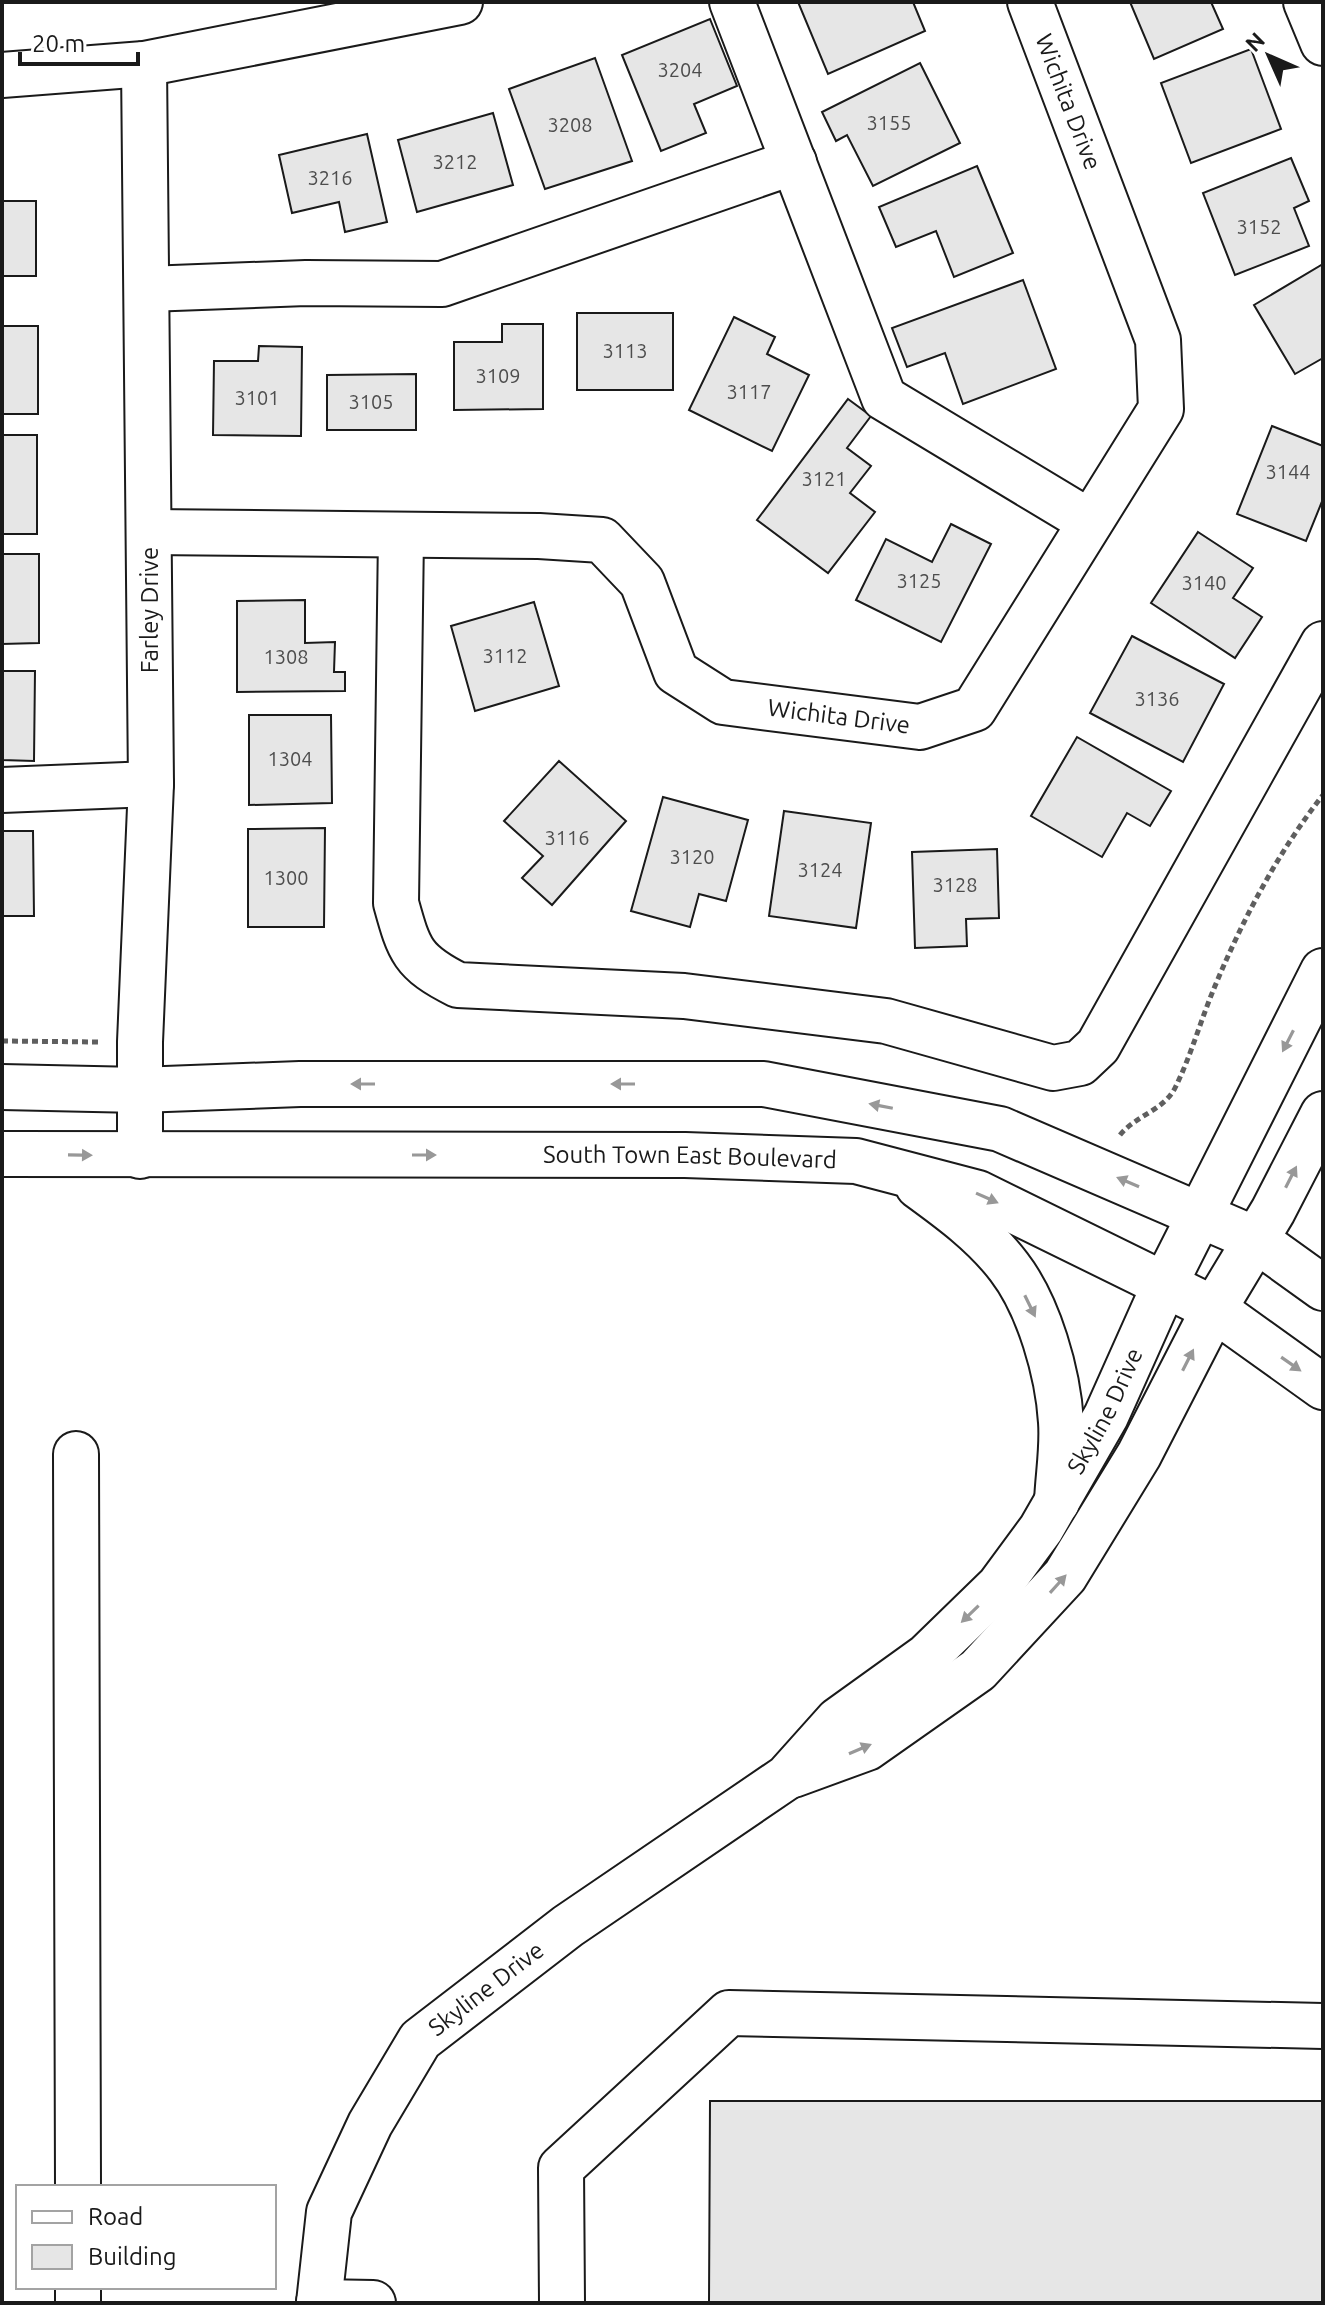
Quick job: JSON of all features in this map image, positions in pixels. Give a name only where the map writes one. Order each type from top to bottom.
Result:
[{"type":"street","points":[[2,75],[144,64],[460,2]]},
{"type":"street","points":[[732,2],[884,398],[1090,522]]},
{"type":"street","name":"Wichita Drive","points":[[149,532],[602,540],[642,582],[676,672],[723,702],[920,727],[974,709],[1161,409],[1158,340],[1030,2]]},
{"type":"street","points":[[1306,2],[1323,43]]},
{"type":"street","name":"Farley Drive","points":[[140,1156],[139,1090],[151,784],[144,64]]},
{"type":"street","points":[[147,289],[306,283],[442,284],[794,162]]},
{"type":"street","points":[[401,535],[396,903],[408,948],[432,972],[458,985],[684,996],[886,1021],[1053,1068],[1080,1063],[1098,1046],[1323,644]]},
{"type":"street","points":[[2,790],[151,784]]},
{"type":"street","name":"Skyline Drive","points":[[319,2303],[329,2212],[370,2124],[420,2040],[568,1926],[787,1777],[838,1720],[927,1656],[999,1586],[1057,1502],[1106,1416],[1200,1212],[1323,971]]},
{"type":"street","points":[[2,1087],[139,1090],[300,1084],[764,1084],[1000,1129],[1200,1212],[1255,1239],[1323,1288]]},
{"type":"street","name":"Skyline Drive","points":[[787,1777],[867,1748],[978,1670],[1065,1576],[1139,1455],[1214,1309],[1323,1114]]},
{"type":"street","name":"South Town East Boulevard","points":[[2,1154],[685,1155],[856,1161],[978,1193],[1214,1309],[1323,1387]]},
{"type":"street","points":[[899,1173],[984,1238],[1011,1269],[1031,1309],[1053,1365],[1061,1424],[1057,1502]]},
{"type":"street","points":[[76,1454],[78,2185]]},
{"type":"street","points":[[562,2303],[561,2168],[729,2013],[1323,2026]]},
{"type":"street","points":[[319,2303],[373,2303]]},
{"type":"building","points":[[798,2],[913,2],[925,31],[828,74]]},
{"type":"building","points":[[1130,2],[1211,2],[1223,29],[1154,59]]},
{"type":"building","points":[[710,19],[737,86],[694,104],[706,133],[661,151],[622,55]]},
{"type":"building","points":[[1251,49],[1281,129],[1191,163],[1161,83]]},
{"type":"building","points":[[595,58],[632,161],[545,189],[509,89]]},
{"type":"building","points":[[920,63],[960,143],[873,186],[847,135],[836,141],[822,112]]},
{"type":"building","points":[[493,113],[513,185],[417,212],[398,140]]},
{"type":"building","points":[[367,134],[387,222],[345,232],[339,202],[292,213],[279,155]]},
{"type":"building","points":[[1291,158],[1309,201],[1294,208],[1309,246],[1235,275],[1203,193]]},
{"type":"building","points":[[977,166],[1013,253],[954,277],[936,231],[896,247],[879,207]]},
{"type":"building","points":[[2,201],[36,201],[36,276],[2,276]]},
{"type":"building","points":[[1323,264],[1323,358],[1295,374],[1254,305]]},
{"type":"building","points":[[1023,280],[1056,369],[963,404],[945,353],[907,367],[892,328]]},
{"type":"building","points":[[577,313],[673,313],[673,390],[577,390]]},
{"type":"building","points":[[734,317],[775,337],[767,354],[809,375],[772,451],[689,410]]},
{"type":"building","points":[[502,324],[543,324],[543,409],[454,410],[454,342],[502,342]]},
{"type":"building","points":[[2,326],[38,326],[38,414],[2,414]]},
{"type":"building","points":[[259,346],[302,347],[301,436],[213,435],[214,361],[258,361]]},
{"type":"building","points":[[416,374],[416,430],[327,430],[327,375]]},
{"type":"building","points":[[848,399],[871,416],[847,448],[871,466],[850,493],[875,512],[828,573],[757,520]]},
{"type":"building","points":[[1272,426],[1323,446],[1323,499],[1306,541],[1237,514]]},
{"type":"building","points":[[2,435],[37,435],[37,534],[2,534]]},
{"type":"building","points":[[951,524],[991,544],[941,642],[856,600],[886,539],[932,562]]},
{"type":"building","points":[[1198,532],[1253,568],[1233,598],[1262,617],[1235,658],[1151,603]]},
{"type":"building","points":[[2,554],[39,554],[39,643],[2,644]]},
{"type":"building","points":[[305,600],[305,643],[335,642],[334,672],[345,672],[345,691],[237,692],[237,601]]},
{"type":"building","points":[[534,602],[559,686],[475,711],[451,626]]},
{"type":"building","points":[[1132,636],[1224,684],[1183,762],[1090,713]]},
{"type":"building","points":[[2,671],[35,671],[34,761],[2,760]]},
{"type":"building","points":[[249,715],[331,715],[332,803],[249,805]]},
{"type":"building","points":[[1077,737],[1171,791],[1150,826],[1127,813],[1102,857],[1031,816]]},
{"type":"building","points":[[559,761],[626,821],[552,905],[522,878],[543,856],[504,821]]},
{"type":"building","points":[[663,797],[748,820],[726,901],[699,894],[690,927],[631,911]]},
{"type":"building","points":[[784,811],[871,823],[856,928],[769,916]]},
{"type":"building","points":[[325,828],[324,927],[248,927],[248,829]]},
{"type":"building","points":[[2,831],[33,831],[34,916],[2,916]]},
{"type":"building","points":[[997,849],[999,918],[966,919],[967,946],[915,948],[912,852]]},
{"type":"building","points":[[710,2101],[1323,2101],[1323,2303],[709,2303]]}]
